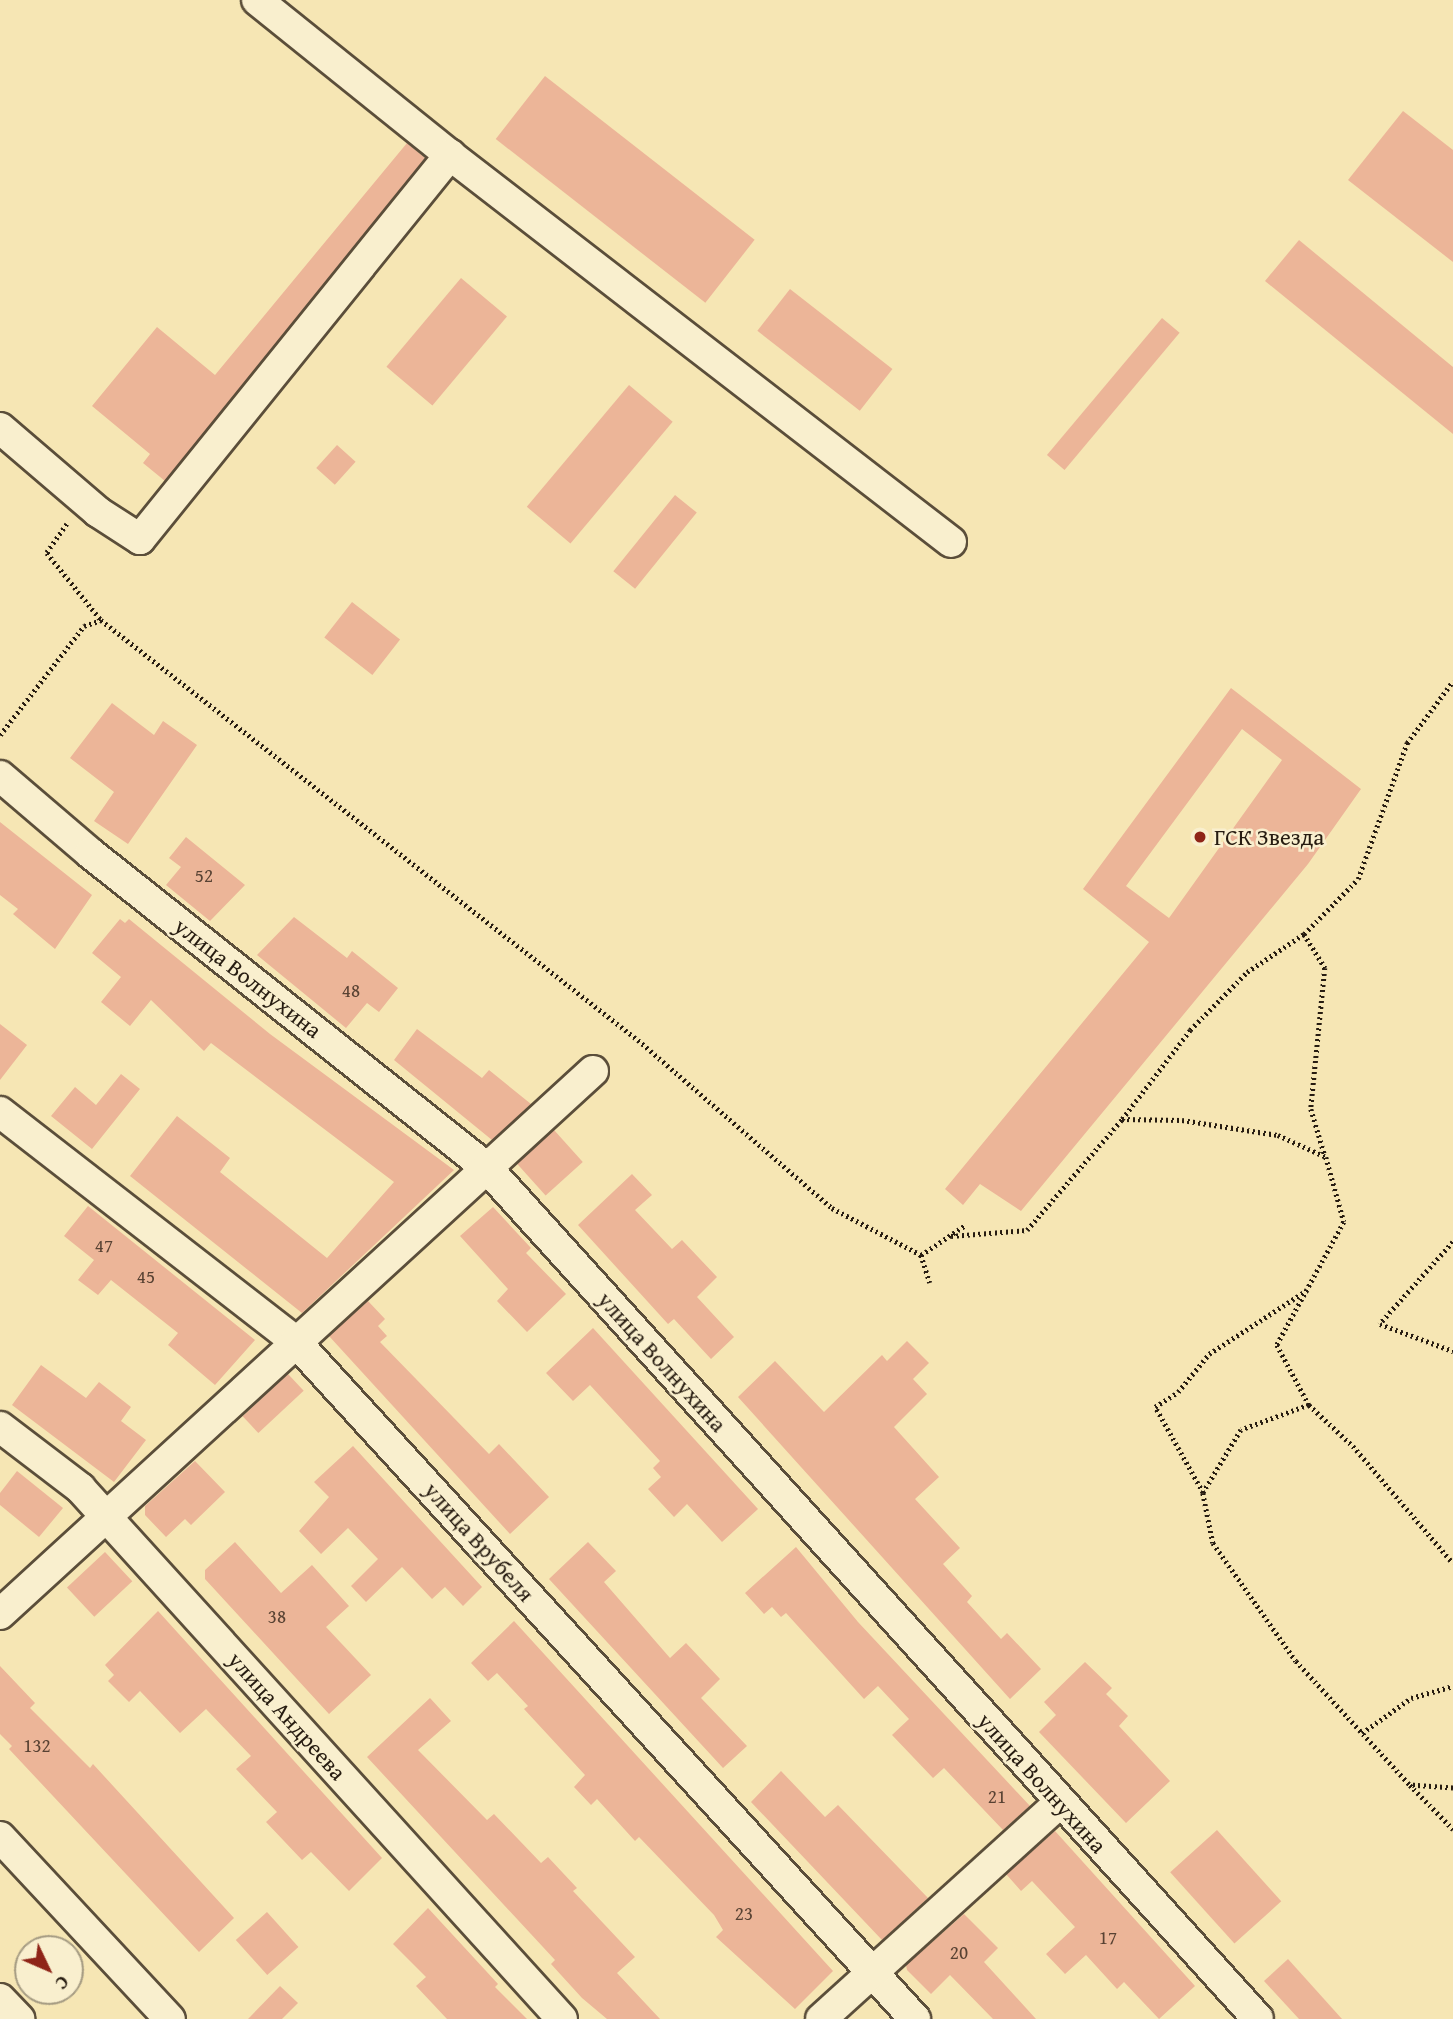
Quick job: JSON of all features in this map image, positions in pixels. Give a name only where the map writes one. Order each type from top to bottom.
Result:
[{"type":"street","points":[[257,0],[450,155],[951,542]]},
{"type":"street","points":[[0,428],[83,500],[140,539],[450,155]]},
{"type":"street","name":"улица Волнухина","points":[[0,776],[90,853],[488,1168],[1059,1803],[1258,2019]]},
{"type":"street","points":[[0,1614],[295,1340],[593,1071]]},
{"type":"street","name":"улица Врубеля","points":[[0,1112],[295,1340],[915,2019]]},
{"type":"street","name":"улица Андреева","points":[[0,1427],[80,1489],[105,1515],[562,2019]]},
{"type":"street","points":[[821,2019],[1059,1803]]},
{"type":"street","points":[[0,1837],[170,2019]]},
{"type":"street","points":[[0,1999],[19,2019]]},
{"type":"path","points":[[83,500],[47,553],[101,620],[638,1040],[832,1208],[921,1255],[930,1283]]},
{"type":"path","points":[[0,735],[84,626],[101,620]]},
{"type":"path","points":[[948,1236],[1027,1230],[1122,1119],[1209,1011],[1247,972],[1304,934],[1358,879],[1407,743],[1453,681]]},
{"type":"path","points":[[1304,934],[1325,968],[1311,1110],[1344,1223],[1278,1345],[1309,1405],[1353,1446],[1453,1563]]},
{"type":"path","points":[[1122,1119],[1182,1120],[1278,1135],[1326,1157]]},
{"type":"path","points":[[921,1255],[964,1226]]},
{"type":"path","points":[[1453,1242],[1380,1324],[1453,1351]]},
{"type":"path","points":[[1307,1290],[1209,1354],[1178,1392],[1155,1407],[1203,1493],[1213,1543],[1296,1661],[1453,1829]]},
{"type":"path","points":[[1203,1493],[1241,1430],[1309,1405]]},
{"type":"path","points":[[1362,1733],[1411,1698],[1453,1686]]},
{"type":"path","points":[[1410,1785],[1453,1788]]},
{"type":"building","points":[[545,76],[755,240],[705,303],[496,139]]},
{"type":"building","points":[[1403,111],[1453,150],[1453,262],[1348,180]]},
{"type":"building","points":[[407,143],[425,158],[165,481],[143,463],[150,454],[92,406],[157,327],[215,375]]},
{"type":"building","points":[[1299,240],[1453,367],[1453,434],[1265,281]]},
{"type":"building","points":[[461,278],[507,317],[432,405],[386,367]]},
{"type":"building","points":[[790,289],[892,369],[860,411],[757,331]]},
{"type":"building","points":[[1162,318],[1180,333],[1065,470],[1047,455]]},
{"type":"building","points":[[629,385],[673,422],[570,543],[527,507]]},
{"type":"building","points":[[337,445],[356,462],[335,485],[316,468]]},
{"type":"building","points":[[675,495],[697,513],[635,589],[613,571]]},
{"type":"building","points":[[352,602],[400,640],[372,675],[324,637]]},
{"type":"building","points":[[1231,688],[1361,789],[1308,864],[1021,1211],[980,1184],[963,1205],[945,1189],[1149,942],[1083,889]],"holes":[[[1242,729],[1282,760],[1169,918],[1126,886]]]},
{"type":"building","points":[[112,703],[154,735],[163,721],[197,745],[128,844],[94,821],[114,792],[70,758]]},
{"type":"building","points":[[0,822],[92,895],[55,949],[13,914],[18,909],[0,895]]},
{"type":"building","points":[[186,837],[245,885],[210,921],[166,885],[181,867],[169,858]]},
{"type":"building","points":[[294,917],[347,958],[352,951],[398,988],[379,1012],[367,1003],[346,1028],[257,955]]},
{"type":"building","points":[[120,919],[125,923],[129,919],[270,1034],[454,1170],[302,1313],[130,1176],[177,1116],[230,1158],[220,1172],[327,1258],[394,1182],[211,1043],[204,1051],[151,1000],[130,1026],[101,1002],[121,977],[92,953]]},
{"type":"building","points":[[0,1024],[27,1045],[0,1080]]},
{"type":"building","points":[[417,1029],[482,1078],[489,1070],[531,1104],[492,1140],[394,1060]]},
{"type":"building","points":[[121,1074],[140,1089],[92,1149],[51,1116],[75,1087],[96,1105]]},
{"type":"building","points":[[554,1130],[583,1162],[546,1195],[517,1163]]},
{"type":"building","points":[[632,1174],[652,1195],[635,1210],[672,1249],[682,1240],[717,1277],[697,1297],[734,1337],[711,1359],[674,1319],[668,1324],[578,1225]]},
{"type":"building","points":[[88,1206],[255,1340],[215,1385],[168,1345],[178,1333],[111,1280],[98,1295],[78,1280],[94,1260],[64,1236]]},
{"type":"building","points":[[493,1207],[531,1248],[526,1253],[566,1294],[527,1332],[497,1301],[508,1289],[460,1236]]},
{"type":"building","points":[[368,1301],[385,1319],[378,1326],[387,1336],[380,1342],[489,1454],[499,1444],[549,1497],[510,1534],[329,1336]]},
{"type":"building","points":[[593,1328],[758,1509],[722,1542],[687,1504],[674,1517],[648,1489],[661,1477],[653,1468],[660,1461],[590,1385],[573,1401],[546,1373]]},
{"type":"building","points":[[907,1341],[929,1363],[913,1379],[927,1394],[894,1427],[939,1477],[915,1499],[960,1548],[943,1564],[972,1596],[967,1602],[1001,1639],[1007,1633],[1041,1669],[1010,1699],[738,1397],[775,1361],[824,1412],[882,1355],[887,1361]]},
{"type":"building","points":[[41,1365],[86,1398],[99,1382],[131,1407],[121,1421],[146,1440],[114,1482],[12,1405]]},
{"type":"building","points":[[288,1374],[304,1391],[258,1433],[243,1416]]},
{"type":"building","points":[[353,1446],[482,1587],[463,1606],[445,1587],[432,1599],[402,1567],[366,1602],[351,1586],[378,1559],[348,1528],[321,1554],[299,1531],[329,1497],[314,1482]]},
{"type":"building","points":[[195,1461],[225,1492],[191,1525],[185,1519],[166,1537],[145,1515],[145,1506]]},
{"type":"building","points":[[17,1471],[63,1508],[39,1537],[0,1505],[0,1493]]},
{"type":"building","points":[[235,1542],[281,1593],[312,1565],[349,1606],[326,1627],[371,1675],[329,1714],[205,1579],[205,1570]]},
{"type":"building","points":[[588,1542],[616,1571],[604,1582],[670,1658],[686,1643],[720,1679],[701,1698],[747,1746],[723,1768],[549,1579]]},
{"type":"building","points":[[796,1547],[858,1622],[1030,1806],[1003,1830],[944,1768],[933,1778],[892,1735],[909,1719],[878,1686],[864,1699],[786,1613],[781,1617],[772,1607],[764,1614],[745,1593]]},
{"type":"building","points":[[105,1552],[132,1581],[94,1617],[67,1587]]},
{"type":"building","points":[[158,1611],[382,1858],[349,1891],[311,1852],[302,1860],[266,1822],[277,1812],[236,1769],[251,1756],[206,1709],[180,1733],[140,1691],[129,1702],[108,1681],[114,1675],[105,1665]]},
{"type":"building","points":[[514,1621],[833,1971],[795,2009],[716,1937],[723,1930],[714,1915],[639,1837],[635,1841],[597,1799],[591,1805],[574,1787],[585,1775],[524,1709],[528,1706],[497,1673],[488,1681],[471,1663]]},
{"type":"building","points":[[1085,1662],[1112,1688],[1106,1694],[1128,1716],[1119,1726],[1170,1781],[1126,1823],[1039,1732],[1056,1715],[1044,1702]]},
{"type":"building","points":[[0,1666],[35,1703],[30,1708],[90,1768],[93,1764],[234,1918],[199,1952],[9,1749],[12,1746],[0,1734]]},
{"type":"building","points":[[430,1698],[451,1721],[418,1750],[487,1820],[494,1814],[541,1863],[548,1857],[577,1888],[573,1891],[635,1957],[617,1973],[660,2019],[607,2019],[582,1998],[551,1964],[555,1960],[367,1757]]},
{"type":"building","points":[[781,1771],[825,1817],[838,1805],[928,1898],[882,1940],[751,1802]]},
{"type":"building","points":[[1217,1830],[1281,1901],[1234,1943],[1170,1872]]},
{"type":"building","points":[[1055,1831],[1195,1986],[1159,2019],[1124,1982],[1117,1989],[1086,1955],[1065,1974],[1046,1954],[1075,1927],[1032,1881],[1021,1891],[1006,1874]]},
{"type":"building","points":[[428,1908],[498,1984],[495,1987],[527,2019],[447,2019],[416,1986],[426,1977],[393,1944]]},
{"type":"building","points":[[267,1912],[298,1947],[267,1975],[236,1940]]},
{"type":"building","points":[[964,1914],[998,1948],[984,1962],[1036,2019],[993,2019],[950,1975],[931,1994],[907,1970],[906,1965]]},
{"type":"building","points":[[1288,1959],[1342,2019],[1299,2019],[1264,1981]]},
{"type":"building","points":[[280,1986],[298,2003],[282,2019],[248,2019]]},
{"type":"place","name":"ГСК Звезда","points":[[1200,837]]}]
